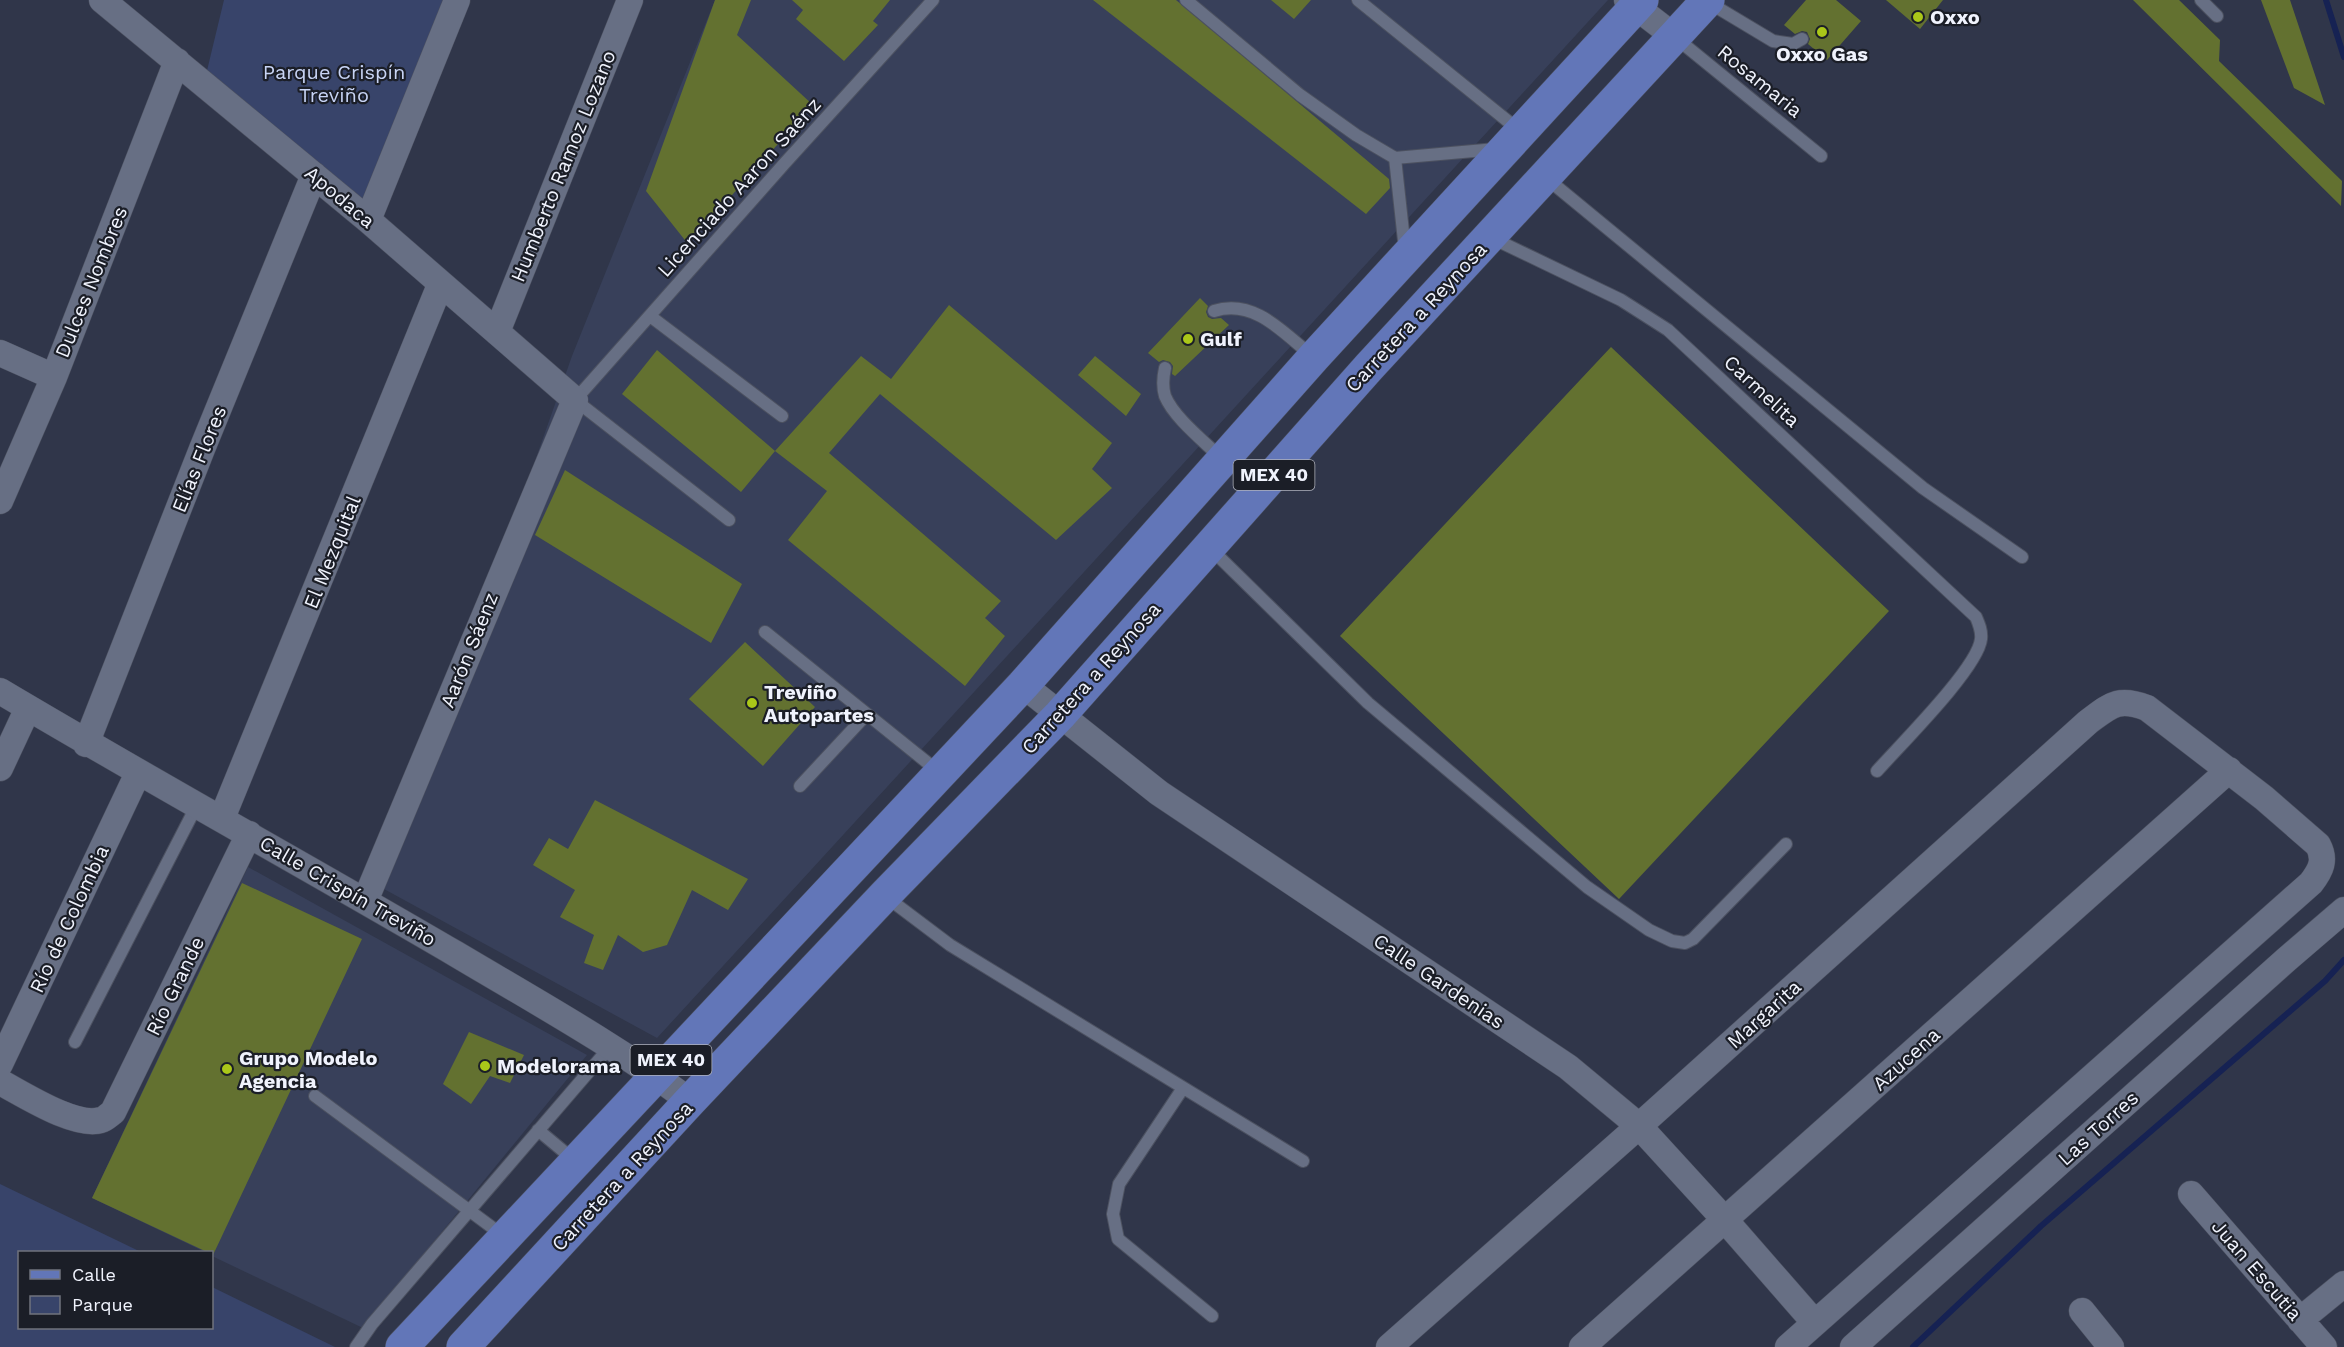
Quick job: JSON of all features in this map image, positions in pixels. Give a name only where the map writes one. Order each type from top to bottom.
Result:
[{"type":"main road","name":"Carretera a Reynosa","points":[[463,1347],[690,1101],[1060,715],[1370,367],[1708,1]]},
{"type":"main road","name":"MEX 40","points":[[402,1347],[1023,685],[1314,357],[1513,140],[1635,2]]},
{"type":"street","name":"Apodaca","points":[[102,0],[368,220],[440,285],[575,400]]},
{"type":"street","points":[[368,220],[457,0]]},
{"type":"street","name":"Humberto Ramoz Lozano","points":[[497,332],[630,0]]},
{"type":"street","points":[[1635,2],[1675,37]]},
{"type":"street","name":"Dulces Nombres","points":[[0,501],[54,377],[177,61]]},
{"type":"street","name":"Elías Flores","points":[[86,744],[202,449],[314,175]]},
{"type":"street","name":"El Mezquital","points":[[222,818],[440,285]]},
{"type":"street","points":[[0,354],[54,377]]},
{"type":"street","name":"Aarón Sáenz","points":[[365,901],[575,400]]},
{"type":"street","name":"Calle Gardenias","points":[[1023,685],[1159,793],[1568,1067],[1639,1126],[1815,1323]]},
{"type":"street","name":"Calle Crispín Treviño","points":[[0,691],[86,744],[222,818],[365,901],[610,1047],[690,1101]]},
{"type":"street","name":"Margarita","points":[[1389,1347],[1639,1126],[2088,722],[2117,703],[2127,702],[2147,708],[2229,770]]},
{"type":"street","points":[[0,768],[28,708]]},
{"type":"street","points":[[1788,1347],[2311,883],[2323,860],[2318,845],[2229,770]]},
{"type":"street","name":"Azucena","points":[[1582,1347],[2229,770]]},
{"type":"street","name":"Río de Colombia","points":[[0,1064],[138,773]]},
{"type":"street","name":"Río Grande","points":[[0,1082],[70,1117],[87,1121],[101,1120],[113,1112],[249,834]]},
{"type":"street","name":"Las Torres","points":[[1853,1347],[2344,910]]},
{"type":"street","points":[[2260,927],[2287,959]]},
{"type":"street","name":"Juan Escutia","points":[[2191,1194],[2324,1347]]},
{"type":"street","points":[[2300,1320],[2344,1284]]},
{"type":"street","points":[[2082,1311],[2111,1347]]},
{"type":"lane","name":"Licenciado Aaron Saénz","points":[[575,400],[933,0]]},
{"type":"lane","points":[[1186,0],[1300,95],[1356,135],[1395,159],[1513,140]]},
{"type":"lane","points":[[1358,0],[1513,140]]},
{"type":"lane","points":[[2200,0],[2217,16]]},
{"type":"lane","points":[[1708,1],[1773,41],[1793,44],[1802,39]]},
{"type":"lane","name":"Rosamaria","points":[[1675,37],[1821,156]]},
{"type":"lane","points":[[1395,159],[1406,258]]},
{"type":"lane","points":[[1545,177],[1923,488],[2022,557]]},
{"type":"lane","name":"Carmelita","points":[[1490,237],[1621,300],[1668,330],[1976,617],[1982,639],[1973,659],[1961,677],[1877,771]]},
{"type":"lane","points":[[1214,311],[1227,307],[1246,309],[1266,318],[1314,357]]},
{"type":"lane","points":[[650,316],[782,416]]},
{"type":"lane","points":[[1165,368],[1163,380],[1165,395],[1173,410],[1222,460]]},
{"type":"lane","points":[[575,400],[729,520]]},
{"type":"lane","points":[[1209,548],[1368,703],[1587,887],[1649,930],[1672,941],[1685,943],[1693,939],[1786,844]]},
{"type":"lane","points":[[765,632],[940,772]]},
{"type":"lane","points":[[800,786],[867,714]]},
{"type":"lane","points":[[75,1042],[197,804]]},
{"type":"lane","points":[[885,895],[950,945],[1304,1161]]},
{"type":"lane","points":[[356,1347],[372,1324],[610,1047]]},
{"type":"lane","points":[[1183,1088],[1119,1184],[1113,1214],[1118,1239],[1212,1316]]},
{"type":"lane","points":[[315,1096],[506,1238]]},
{"type":"lane","points":[[538,1130],[576,1162]]},
{"type":"shaded area","points":[[715,0],[1608,0],[657,1038],[384,889],[572,356]]},
{"type":"shaded area","points":[[248,867],[587,1055],[363,1328],[213,1256],[213,1251],[203,1251],[92,1198]]},
{"type":"green space","name":"Parque Crispín Treviño","points":[[224,0],[457,0],[368,220],[204,83]]},
{"type":"green space","points":[[0,1184],[139,1251],[18,1251],[18,1329],[213,1329],[213,1287],[335,1347],[0,1347]]},
{"type":"building","points":[[715,0],[751,0],[737,35],[813,105],[688,244],[646,191]]},
{"type":"building","points":[[792,0],[890,0],[873,21],[878,25],[844,61],[796,19],[803,10]]},
{"type":"building","points":[[1093,0],[1176,0],[1389,179],[1390,188],[1366,214]]},
{"type":"building","points":[[1271,0],[1311,0],[1294,19]]},
{"type":"building","name":"Oxxo Gas","points":[[1806,0],[1836,0],[1861,21],[1827,60],[1808,44],[1810,39],[1807,32],[1802,31],[1795,34],[1784,25]]},
{"type":"building","name":"Oxxo","points":[[1886,0],[1943,0],[1920,29]]},
{"type":"building","points":[[2133,0],[2179,0],[2220,40],[2219,61],[2342,181],[2341,206]]},
{"type":"building","points":[[2261,0],[2290,0],[2325,105],[2294,88]]},
{"type":"building","name":"Gulf","points":[[1200,298],[1208,306],[1206,312],[1208,317],[1221,318],[1229,325],[1175,376],[1172,374],[1173,366],[1170,362],[1163,360],[1159,362],[1148,353]]},
{"type":"building","points":[[949,305],[1112,443],[1092,469],[1112,488],[1056,540],[880,394],[829,453],[1001,601],[985,618],[1005,636],[965,686],[788,540],[827,491],[775,451],[861,356],[891,379]]},
{"type":"building","points":[[1611,347],[1889,611],[1619,899],[1340,636]]},
{"type":"building","points":[[657,350],[775,451],[741,492],[622,394]]},
{"type":"building","points":[[1095,356],[1141,394],[1126,416],[1078,375]]},
{"type":"building","points":[[565,470],[742,584],[711,643],[535,535]]},
{"type":"building","name":"Treviño Autopartes","points":[[745,642],[815,707],[763,766],[689,699]]},
{"type":"building","points":[[595,800],[748,879],[728,910],[692,890],[667,945],[643,952],[618,935],[603,970],[584,963],[594,935],[560,917],[575,890],[533,865],[549,838],[568,849]]},
{"type":"building","name":"Grupo Modelo Agencia","points":[[242,883],[362,939],[213,1255],[213,1251],[205,1251],[92,1198]]},
{"type":"building","name":"Modelorama","points":[[469,1032],[524,1055],[510,1083],[490,1076],[471,1104],[443,1084]]},
{"type":"waterway","points":[[2326,0],[2344,57]]},
{"type":"waterway","points":[[1913,1347],[2041,1226],[2325,981],[2344,960]]},
{"type":"place","name":"Oxxo","points":[[1918,17]]},
{"type":"place","name":"Oxxo Gas","points":[[1822,32]]},
{"type":"place","name":"Gulf","points":[[1188,339]]},
{"type":"place","name":"Treviño Autopartes","points":[[752,703]]},
{"type":"place","name":"Modelorama","points":[[485,1066]]},
{"type":"place","name":"Grupo Modelo Agencia","points":[[227,1069]]}]
